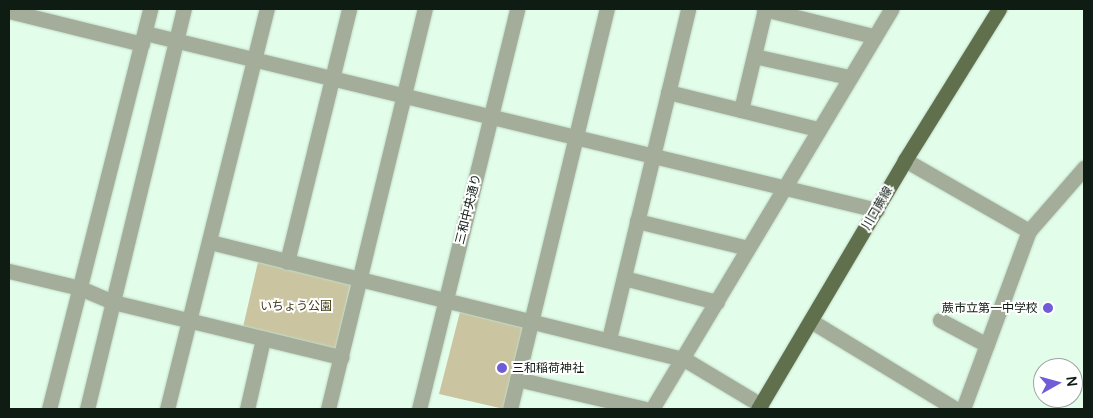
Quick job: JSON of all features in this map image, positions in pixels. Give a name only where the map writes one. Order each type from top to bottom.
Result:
[{"type":"main road","name":"川口蕨線","points":[[759,407],[905,160],[999,9]]},
{"type":"street","points":[[49,409],[150,9]]},
{"type":"street","points":[[87,409],[184,9]]},
{"type":"street","points":[[167,409],[267,9]]},
{"type":"street","points":[[287,262],[349,9]]},
{"type":"street","points":[[328,409],[425,9]]},
{"type":"street","name":"三和中央通り","points":[[419,409],[517,9]]},
{"type":"street","points":[[510,409],[607,9]]},
{"type":"street","points":[[609,339],[688,9]]},
{"type":"street","points":[[741,110],[764,9],[873,36]]},
{"type":"street","points":[[652,409],[684,359],[848,77],[891,9]]},
{"type":"street","points":[[9,11],[143,38],[176,41],[256,59],[877,210]]},
{"type":"street","points":[[754,56],[848,77]]},
{"type":"street","points":[[668,92],[817,129]]},
{"type":"street","points":[[905,160],[1030,231]]},
{"type":"street","points":[[963,409],[1030,231],[1084,168]]},
{"type":"street","points":[[637,221],[748,248]]},
{"type":"street","points":[[210,242],[684,359],[759,407]]},
{"type":"street","points":[[9,271],[80,288],[113,302],[340,357]]},
{"type":"street","points":[[624,278],[717,302]]},
{"type":"street","points":[[940,320],[987,345]]},
{"type":"street","points":[[811,321],[956,409]]},
{"type":"street","points":[[246,409],[263,339]]},
{"type":"street","points":[[517,379],[645,409]]},
{"type":"green space","name":"いちょう公園","points":[[258,262],[351,283],[335,350],[243,328]]},
{"type":"green space","points":[[460,312],[520,325],[523,328],[504,409],[439,394]]},
{"type":"place","name":"蕨市立第一中学校","points":[[1048,308]]},
{"type":"place","name":"三和稲荷神社","points":[[502,368]]}]
